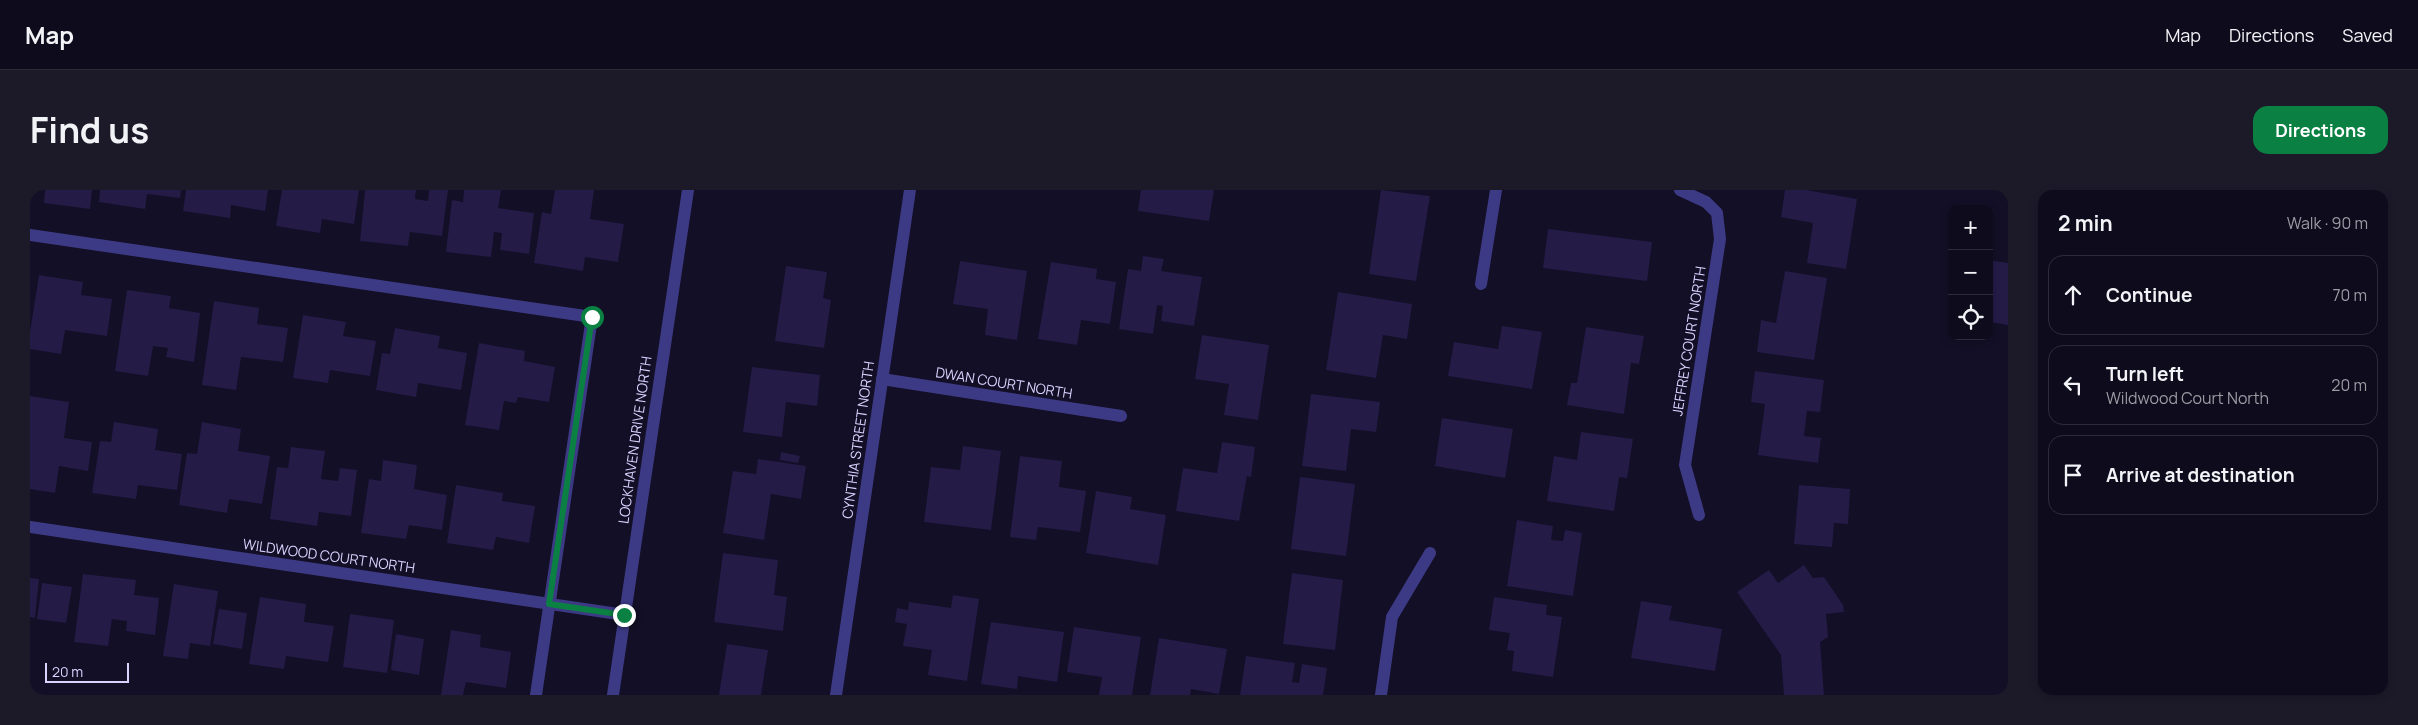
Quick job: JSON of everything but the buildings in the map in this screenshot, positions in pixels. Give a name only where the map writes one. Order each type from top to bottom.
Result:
[{"type":"street","name":"LOCKHAVEN DRIVE NORTH","points":[[613,695],[688,190]]},
{"type":"street","name":"CYNTHIA STREET NORTH","points":[[836,695],[910,190]]},
{"type":"street","points":[[1481,284],[1496,190]]},
{"type":"street","name":"JEFFREY COURT NORTH","points":[[1680,190],[1706,202],[1717,214],[1720,239],[1685,465],[1700,514]]},
{"type":"street","points":[[30,234],[592,317],[536,695]]},
{"type":"street","name":"DWAN COURT NORTH","points":[[882,379],[1121,416]]},
{"type":"street","name":"WILDWOOD COURT NORTH","points":[[30,527],[624,615]]},
{"type":"street","points":[[1381,695],[1392,617],[1430,553]]},
{"type":"route","points":[[592,317],[549,604],[624,615]]}]
